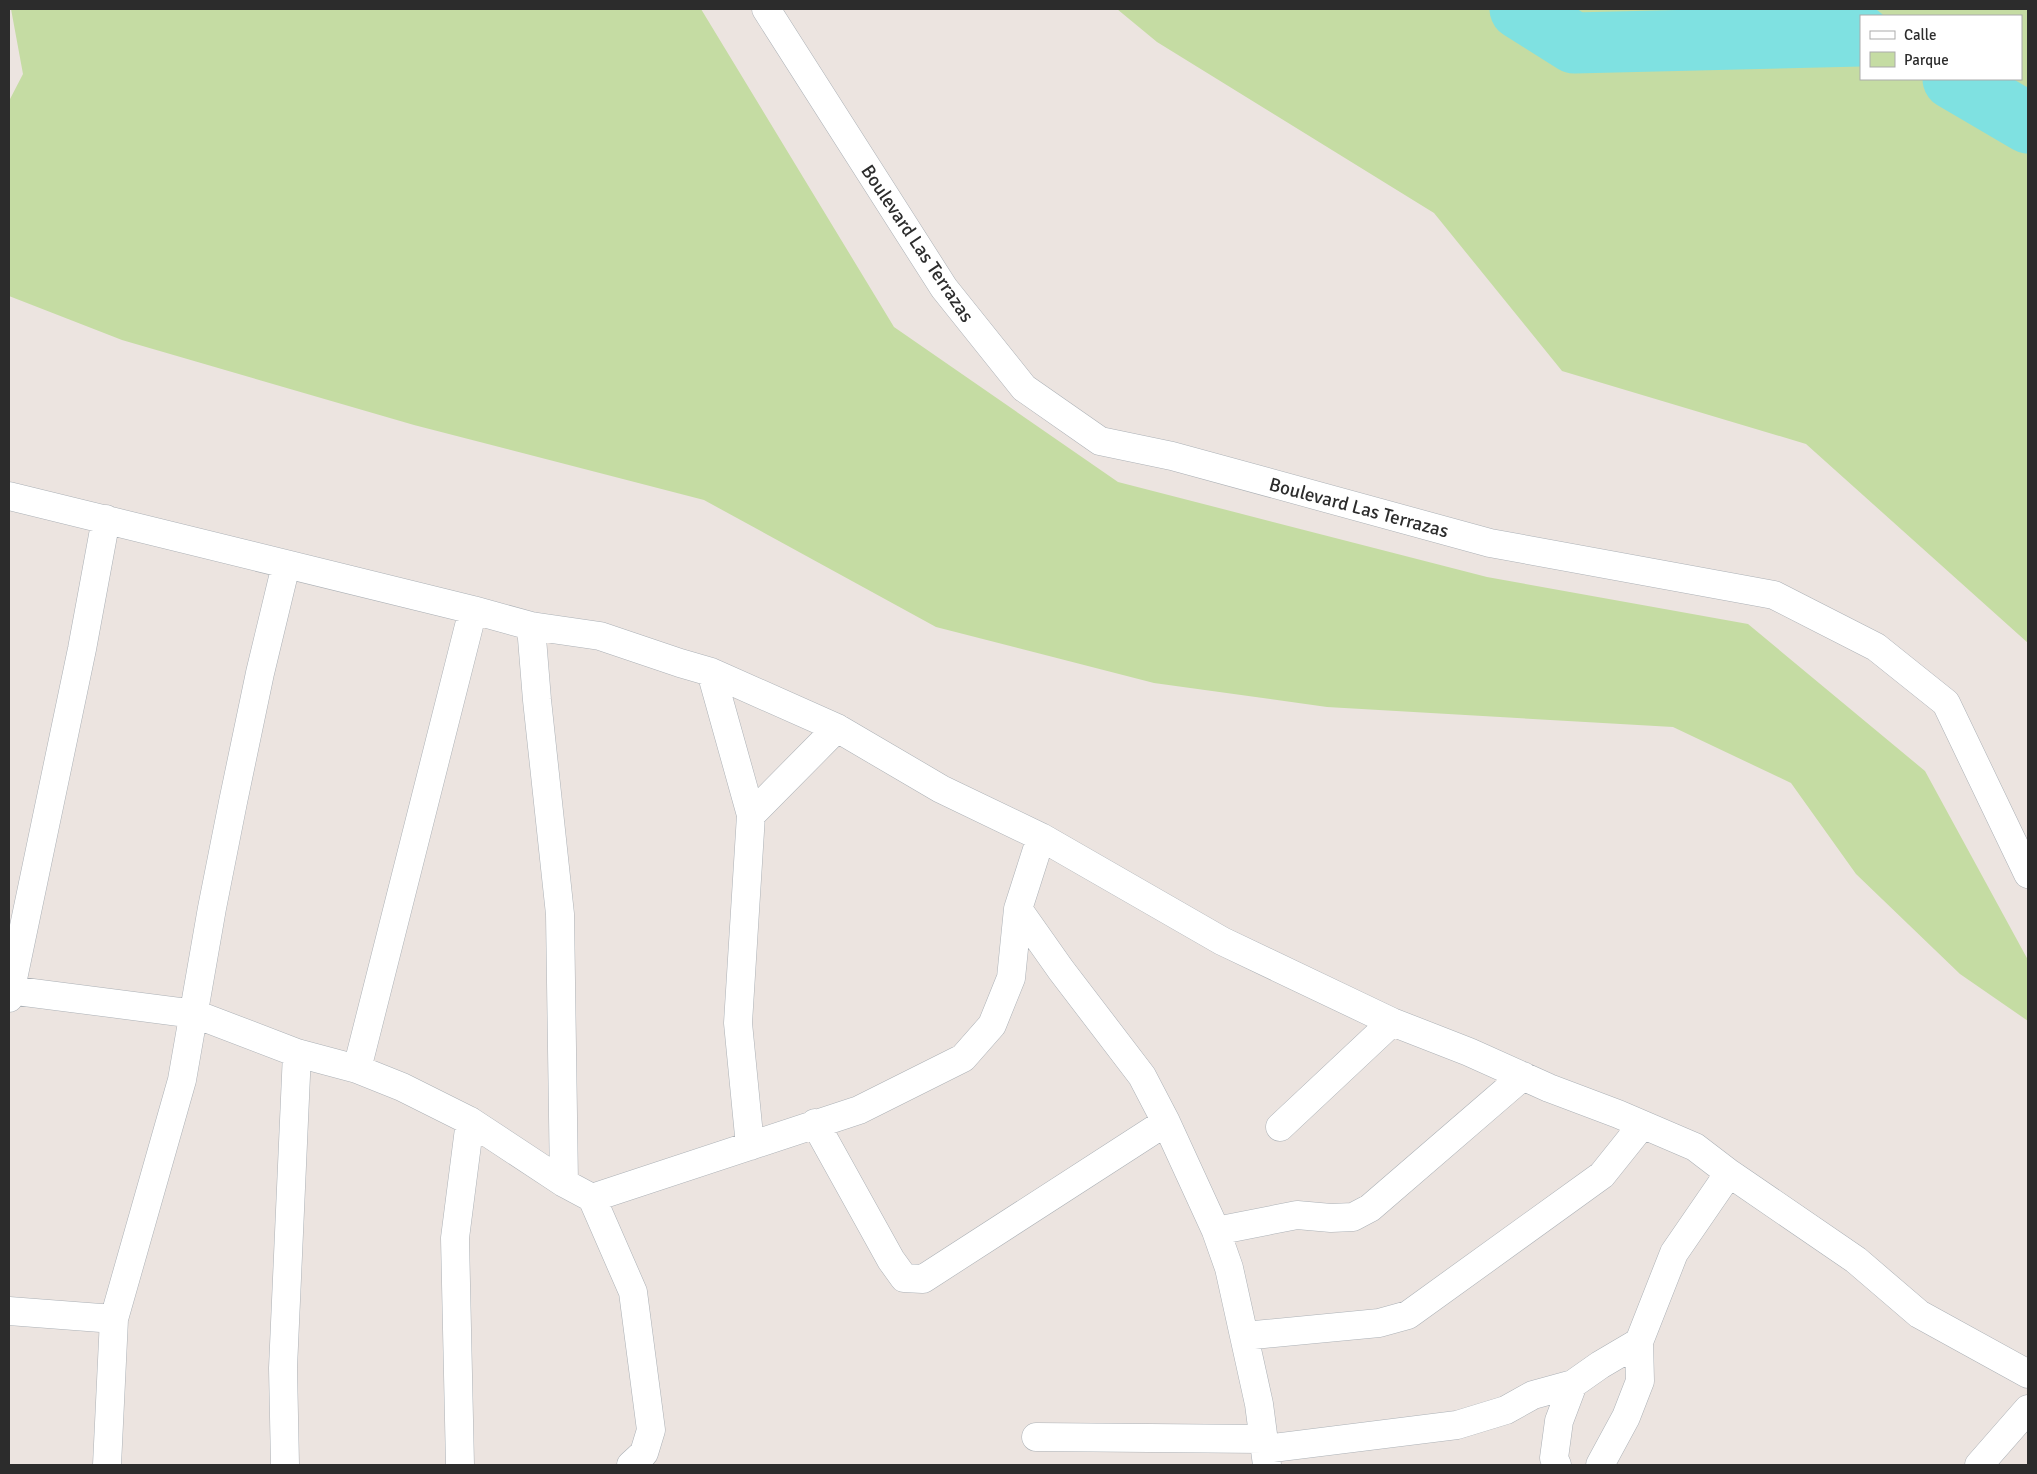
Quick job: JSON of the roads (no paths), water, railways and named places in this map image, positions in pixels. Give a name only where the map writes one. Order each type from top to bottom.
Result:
[{"type":"street","name":"Boulevard Las Terrazas","points":[[766,9],[944,288],[1024,388],[1100,441],[1172,456],[1490,543],[1774,596],[1876,647],[1946,703],[2028,874]]},
{"type":"street","points":[[9,496],[473,610],[531,626],[600,636],[711,672],[837,728],[941,789],[1041,837],[1222,941],[1392,1022],[1469,1052],[1695,1147],[1729,1174],[1856,1260],[1919,1314],[2028,1374]]},
{"type":"street","points":[[106,519],[82,649],[9,993],[195,1014],[297,1053],[357,1069],[402,1087],[470,1121],[564,1183],[592,1198],[633,1292],[651,1430],[644,1453],[631,1465]]},
{"type":"street","points":[[107,1465],[114,1319],[182,1080],[212,908],[233,802],[260,673],[286,565]]},
{"type":"street","points":[[357,1069],[473,610]]},
{"type":"street","points":[[531,626],[560,914],[564,1183]]},
{"type":"street","points":[[711,672],[751,814],[738,1023],[750,1146]]},
{"type":"street","points":[[751,814],[837,728]]},
{"type":"street","points":[[592,1198],[859,1110],[963,1058],[992,1025],[1011,978],[1018,909],[1041,837]]},
{"type":"street","points":[[1018,909],[1061,970],[1142,1076],[1166,1122],[1216,1231],[1229,1268],[1259,1404],[1265,1451]]},
{"type":"street","points":[[1280,1127],[1392,1022]]},
{"type":"street","points":[[285,1465],[283,1368],[297,1053]]},
{"type":"street","points":[[1216,1231],[1297,1215],[1331,1218],[1353,1217],[1370,1208],[1523,1076]]},
{"type":"street","points":[[460,1465],[454,1238],[470,1121]]},
{"type":"street","points":[[815,1123],[891,1260],[904,1278],[923,1279],[1166,1122]]},
{"type":"street","points":[[1244,1336],[1379,1323],[1408,1315],[1602,1175],[1642,1124]]},
{"type":"street","points":[[1600,1465],[1626,1418],[1640,1381],[1639,1342],[1674,1253],[1729,1174]]},
{"type":"street","points":[[9,1311],[114,1319]]},
{"type":"street","points":[[1036,1437],[1265,1451],[1457,1425],[1506,1410],[1533,1395],[1573,1384],[1600,1365],[1639,1342]]},
{"type":"street","points":[[1557,1465],[1554,1458],[1559,1421],[1573,1384]]},
{"type":"street","points":[[1979,1465],[2028,1409]]},
{"type":"waterway","points":[[1520,9],[1574,43],[1860,36]]},
{"type":"waterway","points":[[1955,80],[2028,123]]}]
